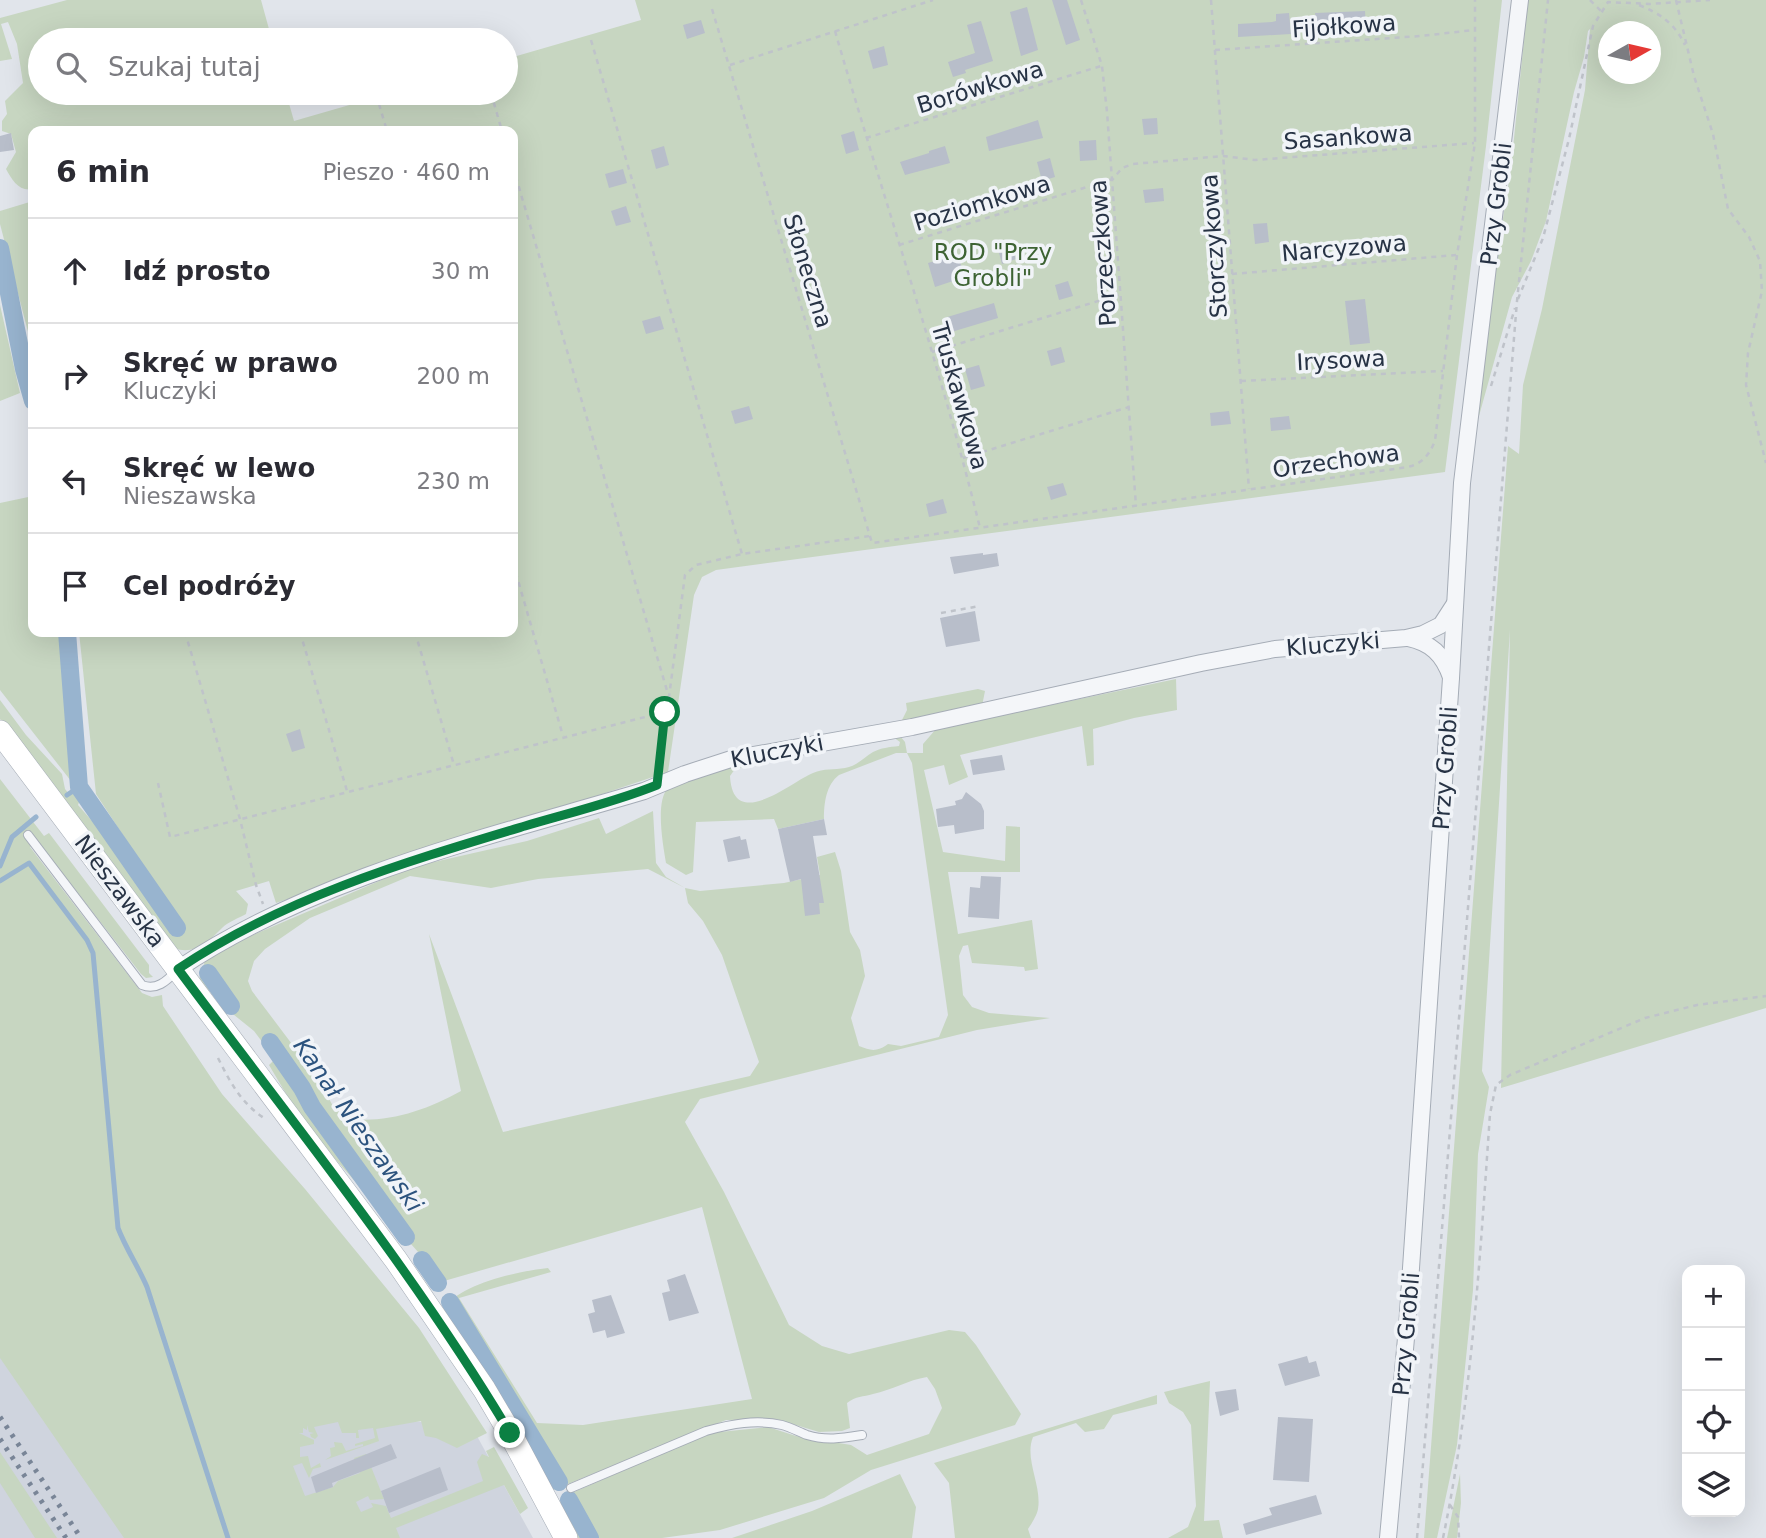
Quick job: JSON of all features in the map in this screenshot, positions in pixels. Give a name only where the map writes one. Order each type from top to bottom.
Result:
[{"type":"main road","name":"Nieszawska","points":[[0,732],[396,1260],[446,1331],[510,1433],[566,1538]]},
{"type":"street","name":"Przy Grobli","points":[[1388,1538],[1407,1327],[1462,483],[1520,0]]},
{"type":"street","name":"Kluczyki","points":[[178,969],[234,934],[269,917],[384,870],[657,785],[731,759],[912,727],[1275,649],[1406,638],[1423,634],[1441,625],[1455,604]]},
{"type":"street","name":"Kluczyki","points":[[1406,638],[1423,642],[1437,651],[1446,663],[1451,678]]},
{"type":"lane","points":[[28,835],[142,985],[149,988],[157,986],[178,969]]},
{"type":"lane","points":[[571,1488],[728,1424],[754,1422],[782,1426],[810,1436],[834,1440],[862,1435]]},
{"type":"path","points":[[730,65],[933,0]]},
{"type":"path","name":"Porzeczkowa","points":[[1081,0],[1102,66],[1113,165],[1136,506]]},
{"type":"path","name":"Storczykowa","points":[[1211,0],[1249,489]]},
{"type":"path","name":"Orzechowa","points":[[872,543],[1419,464],[1432,450],[1435,441],[1457,255],[1475,143],[1475,0]]},
{"type":"path","points":[[1418,1538],[1517,301],[1548,0]]},
{"type":"path","points":[[1590,0],[1602,12]]},
{"type":"path","points":[[1636,4],[1641,0]]},
{"type":"path","points":[[1489,392],[1517,301],[1543,237],[1569,139],[1593,26],[1608,2],[1636,4],[1710,0]]},
{"type":"path","points":[[1676,1],[1713,134],[1728,209],[1749,237],[1760,261],[1762,291],[1748,353],[1746,385],[1766,463]]},
{"type":"path","points":[[1636,4],[1667,19],[1678,31],[1688,49]]},
{"type":"path","name":"Słoneczna","points":[[712,9],[872,543]]},
{"type":"path","name":"Fijołkowa","points":[[1215,50],[1421,36],[1475,29]]},
{"type":"path","name":"Truskawkowa","points":[[835,31],[963,458],[980,529]]},
{"type":"path","points":[[592,40],[742,554]]},
{"type":"path","name":"Borówkowa","points":[[866,138],[1102,66]]},
{"type":"path","points":[[379,105],[386,126]]},
{"type":"path","points":[[494,105],[501,126]]},
{"type":"path","name":"Sasankowa","points":[[1122,168],[1133,163],[1223,156],[1255,160],[1475,143]]},
{"type":"path","points":[[1113,165],[1122,168],[1114,178]]},
{"type":"path","name":"Poziomkowa","points":[[900,245],[1114,178]]},
{"type":"path","points":[[518,184],[669,697]]},
{"type":"path","name":"Narcyzowa","points":[[1233,274],[1457,255]]},
{"type":"path","points":[[932,352],[1121,294]]},
{"type":"path","name":"Irysowa","points":[[1241,382],[1443,370]]},
{"type":"path","points":[[963,458],[1129,407]]},
{"type":"path","points":[[657,785],[685,575],[696,565],[742,554],[870,536]]},
{"type":"path","points":[[518,580],[563,736]]},
{"type":"path","points":[[941,613],[980,606]]},
{"type":"path","points":[[186,637],[240,819],[256,885],[269,917]]},
{"type":"path","points":[[301,637],[346,791]]},
{"type":"path","points":[[416,637],[454,765]]},
{"type":"path","points":[[159,783],[170,837],[665,712]]},
{"type":"path","points":[[1443,1538],[1457,1468],[1475,1324],[1490,1114],[1496,1085],[1510,1075],[1645,1018],[1697,1004],[1766,996]]},
{"type":"path","points":[[1450,1505],[1458,1517],[1459,1538]]},
{"type":"shaded area","points":[[0,1340],[127,1538],[0,1538]]},
{"type":"shaded area","points":[[342,1414],[472,1427],[533,1538],[324,1538],[266,1429]]},
{"type":"green space","name":"ROD \"Przy Grobli\"","points":[[67,0],[261,0],[269,28],[28,28],[28,105],[289,105],[294,121],[349,105],[518,105],[518,56],[641,20],[635,0],[1502,0],[1445,472],[716,570],[702,577],[694,595],[668,772],[276,903],[269,881],[236,891],[248,904],[246,914],[227,924],[195,949],[174,948],[0,719],[0,700],[26,735],[62,774],[65,789],[70,795],[77,791],[81,797],[78,805],[92,821],[100,822],[164,915],[167,913],[149,885],[153,881],[96,794],[80,637],[518,637],[518,126],[28,126],[28,189],[24,189],[13,181],[6,169],[16,152],[11,134],[2,131],[2,121],[7,114],[5,101],[23,83],[17,44],[8,22],[1,24],[12,59],[0,61],[0,18]]},
{"type":"green space","points":[[1528,0],[1766,0],[1766,1008],[1501,1088],[1510,630],[1482,1071],[1489,1087],[1478,1154],[1473,1290],[1457,1445],[1437,1538],[1424,1538],[1508,446],[1519,454],[1523,385],[1542,309],[1585,90],[1590,29],[1546,221],[1531,261],[1512,297],[1469,452],[1471,419],[1511,168]]},
{"type":"green space","points":[[28,203],[28,332],[0,224],[0,211]]},
{"type":"green space","points":[[0,305],[20,393],[0,401]]},
{"type":"green space","points":[[28,497],[28,637],[63,637],[71,707],[71,781],[0,690],[0,503]]},
{"type":"green space","points":[[1176,679],[1177,710],[1093,729],[1094,765],[1087,766],[1082,726],[960,755],[968,777],[949,785],[944,765],[924,770],[943,852],[1005,861],[1006,826],[1020,827],[1020,872],[948,872],[958,934],[1032,920],[1038,969],[1025,971],[1024,967],[972,963],[968,945],[963,946],[959,956],[963,995],[972,1007],[989,1013],[1050,1018],[977,1030],[700,1099],[685,1122],[724,1192],[789,1325],[822,1346],[849,1354],[949,1330],[965,1332],[1021,1414],[1015,1425],[871,1470],[824,1498],[720,1530],[662,1538],[576,1538],[557,1507],[574,1492],[710,1433],[768,1427],[796,1436],[851,1445],[867,1455],[929,1434],[942,1408],[935,1389],[927,1377],[853,1399],[847,1403],[850,1428],[842,1431],[819,1432],[776,1419],[726,1420],[553,1490],[442,1311],[461,1293],[474,1286],[521,1272],[548,1268],[551,1272],[459,1298],[537,1423],[583,1425],[752,1399],[702,1207],[444,1281],[303,1123],[305,1119],[301,1119],[269,1065],[275,1059],[254,1031],[218,1002],[209,990],[205,992],[199,979],[205,961],[225,947],[412,867],[527,841],[599,818],[606,834],[653,811],[656,863],[666,877],[685,888],[700,891],[784,883],[820,875],[817,857],[835,852],[841,871],[850,932],[860,950],[865,976],[851,1018],[859,1046],[874,1050],[888,1044],[901,1046],[939,1037],[948,1015],[912,763],[907,753],[923,753],[923,744],[936,729]],"holes":[[[648,869],[685,888],[688,903],[703,921],[722,955],[759,1062],[750,1076],[503,1132],[429,934],[461,1091],[407,1114],[379,1119],[350,1119],[333,1106],[316,1076],[252,991],[248,981],[254,961],[265,949],[310,918],[410,876],[491,888],[538,879]]]},
{"type":"green space","points":[[978,689],[985,691],[982,706],[901,722],[907,710],[906,703]]},
{"type":"green space","points":[[900,736],[905,742],[907,753],[896,753],[839,775],[831,784],[827,795],[824,819],[778,829],[774,819],[696,822],[693,872],[686,875],[666,863],[661,824],[662,803],[668,788],[678,782],[716,770],[821,749],[735,769],[730,776],[734,793],[741,801],[752,802],[778,793],[817,771],[849,767],[876,751],[899,746],[900,742],[893,737]]},
{"type":"green space","points":[[0,779],[44,836],[49,833],[149,965],[149,973],[153,977],[146,978],[141,974],[38,842],[30,847],[142,993],[152,997],[162,995],[163,1006],[222,1094],[305,1189],[419,1328],[487,1433],[457,1448],[425,1436],[421,1421],[376,1429],[379,1441],[325,1460],[331,1456],[330,1448],[335,1447],[334,1442],[342,1443],[346,1451],[363,1446],[355,1444],[375,1438],[373,1428],[358,1430],[359,1438],[356,1438],[356,1433],[342,1433],[338,1422],[314,1427],[318,1436],[315,1439],[311,1437],[310,1434],[314,1433],[309,1432],[307,1425],[307,1430],[303,1428],[303,1433],[299,1433],[314,1440],[314,1444],[300,1447],[300,1457],[308,1456],[311,1468],[320,1463],[321,1467],[313,1469],[309,1478],[302,1463],[293,1466],[305,1496],[333,1487],[338,1481],[360,1473],[354,1458],[366,1454],[384,1499],[370,1500],[368,1496],[356,1502],[361,1512],[373,1507],[371,1503],[386,1506],[391,1518],[483,1481],[477,1462],[482,1454],[489,1457],[486,1451],[494,1447],[528,1508],[520,1514],[504,1485],[396,1528],[400,1538],[124,1538],[0,1358]]},
{"type":"green space","points":[[1210,1381],[1204,1521],[1219,1520],[1223,1538],[1168,1538],[1188,1527],[1196,1506],[1191,1425],[1183,1412],[1169,1403],[1164,1392]]},
{"type":"green space","points":[[1157,1395],[1157,1404],[1113,1415],[1104,1429],[1085,1432],[1076,1423],[1033,1437],[1031,1454],[1039,1500],[1037,1514],[1028,1529],[1031,1538],[955,1538],[949,1483],[934,1463]]},
{"type":"green space","points":[[0,1452],[57,1538],[35,1538],[0,1483]]},
{"type":"green space","points":[[900,1474],[916,1507],[912,1538],[732,1538],[812,1511]]},
{"type":"green space","points":[[1460,1474],[1461,1503],[1457,1538],[1447,1538]]},
{"type":"building","points":[[1052,0],[1067,0],[1080,40],[1066,45]]},
{"type":"building","points":[[1027,7],[1038,50],[1021,56],[1010,12]]},
{"type":"building","points":[[1365,11],[1366,27],[1317,32],[1315,13]]},
{"type":"building","points":[[1289,13],[1291,34],[1238,37],[1238,24],[1272,22],[1276,21],[1276,14]]},
{"type":"building","points":[[701,20],[705,33],[687,39],[683,25]]},
{"type":"building","points":[[981,21],[993,61],[953,77],[948,62],[975,53],[967,25]]},
{"type":"building","points":[[884,46],[888,65],[873,69],[868,51]]},
{"type":"building","points":[[1157,118],[1158,134],[1144,135],[1142,119]]},
{"type":"building","points":[[1038,120],[1043,138],[989,151],[986,137]]},
{"type":"building","points":[[854,131],[859,150],[846,154],[841,135]]},
{"type":"building","points":[[11,133],[14,150],[0,152],[0,136]]},
{"type":"building","points":[[1096,140],[1097,160],[1080,161],[1079,141]]},
{"type":"building","points":[[664,146],[669,165],[656,169],[651,150]]},
{"type":"building","points":[[945,146],[950,163],[905,175],[900,162]]},
{"type":"building","points":[[1050,158],[1055,177],[1042,181],[1037,162]]},
{"type":"building","points":[[623,169],[627,183],[609,188],[605,174]]},
{"type":"building","points":[[1163,188],[1164,201],[1145,203],[1143,190]]},
{"type":"building","points":[[626,206],[631,222],[616,226],[611,211]]},
{"type":"building","points":[[1267,223],[1269,242],[1255,244],[1253,224]]},
{"type":"building","points":[[1012,245],[1016,259],[1002,264],[998,249]]},
{"type":"building","points":[[949,257],[951,261],[959,259],[965,277],[935,287],[928,263]]},
{"type":"building","points":[[1068,281],[1073,296],[1059,300],[1055,285]]},
{"type":"building","points":[[1365,299],[1370,343],[1350,345],[1345,301]]},
{"type":"building","points":[[994,303],[998,318],[948,333],[944,318]]},
{"type":"building","points":[[660,316],[664,329],[646,334],[642,321]]},
{"type":"building","points":[[1061,347],[1065,362],[1051,366],[1047,351]]},
{"type":"building","points":[[979,365],[985,386],[971,390],[965,369]]},
{"type":"building","points":[[749,406],[753,419],[735,424],[731,411]]},
{"type":"building","points":[[1229,411],[1231,424],[1211,426],[1210,413]]},
{"type":"building","points":[[1289,416],[1291,429],[1271,431],[1270,418]]},
{"type":"building","points":[[1063,483],[1067,495],[1051,500],[1047,487]]},
{"type":"building","points":[[943,499],[947,513],[929,517],[926,504]]},
{"type":"building","points":[[997,553],[999,566],[954,574],[950,557]]},
{"type":"building","points":[[975,611],[980,641],[946,647],[940,618]]},
{"type":"building","points":[[300,729],[305,748],[292,752],[286,734]]},
{"type":"building","points":[[1002,755],[1005,770],[973,775],[970,760]]},
{"type":"building","points":[[966,792],[981,804],[984,811],[984,829],[955,834],[954,825],[938,827],[936,809],[956,805],[955,801],[962,799]]},
{"type":"building","points":[[824,819],[827,835],[813,836],[824,903],[819,903],[820,914],[805,916],[801,879],[790,882],[778,829]]},
{"type":"building","points":[[740,836],[741,840],[746,839],[750,858],[728,862],[723,840]]},
{"type":"building","points":[[981,876],[1001,877],[999,919],[968,917],[970,887],[980,888]]},
{"type":"building","points":[[685,1274],[699,1313],[669,1321],[662,1293],[670,1291],[667,1280]]},
{"type":"building","points":[[611,1295],[625,1333],[607,1338],[605,1330],[593,1333],[588,1314],[595,1312],[592,1300]]},
{"type":"building","points":[[1307,1356],[1309,1363],[1316,1361],[1320,1376],[1285,1386],[1278,1364]]},
{"type":"building","points":[[1236,1389],[1239,1410],[1220,1416],[1215,1392]]},
{"type":"building","points":[[1278,1417],[1313,1419],[1309,1482],[1273,1480]]},
{"type":"building","points":[[391,1444],[397,1458],[332,1483],[333,1487],[316,1493],[311,1477]]},
{"type":"building","points":[[440,1467],[448,1490],[389,1513],[381,1491]]},
{"type":"building","points":[[1316,1495],[1322,1514],[1246,1535],[1243,1524],[1272,1515],[1269,1508]]},
{"type":"waterway","name":"Kanał Nieszawski","points":[[0,248],[28,383]]},
{"type":"waterway","name":"Kanał Nieszawski","points":[[67,637],[79,787],[177,928]]},
{"type":"waterway","points":[[67,795],[79,787]]},
{"type":"waterway","points":[[0,866],[12,837],[36,817]]},
{"type":"waterway","points":[[0,881],[29,863],[87,940],[93,953],[118,1228],[147,1287],[228,1538]]},
{"type":"waterway","name":"Kanał Nieszawski","points":[[208,973],[231,1006]]},
{"type":"waterway","name":"Kanał Nieszawski","points":[[270,1042],[312,1107],[406,1237]]},
{"type":"waterway","name":"Kanał Nieszawski","points":[[422,1260],[438,1283]]},
{"type":"waterway","name":"Kanał Nieszawski","points":[[450,1302],[559,1482]]},
{"type":"waterway","name":"Kanał Nieszawski","points":[[569,1500],[590,1538]]},
{"type":"railway","points":[[0,1417],[81,1538]]},
{"type":"railway","points":[[0,1439],[66,1538]]},
{"type":"route","points":[[510,1433],[446,1331],[396,1260],[178,969],[234,934],[269,917],[384,870],[657,785],[665,712]]}]
